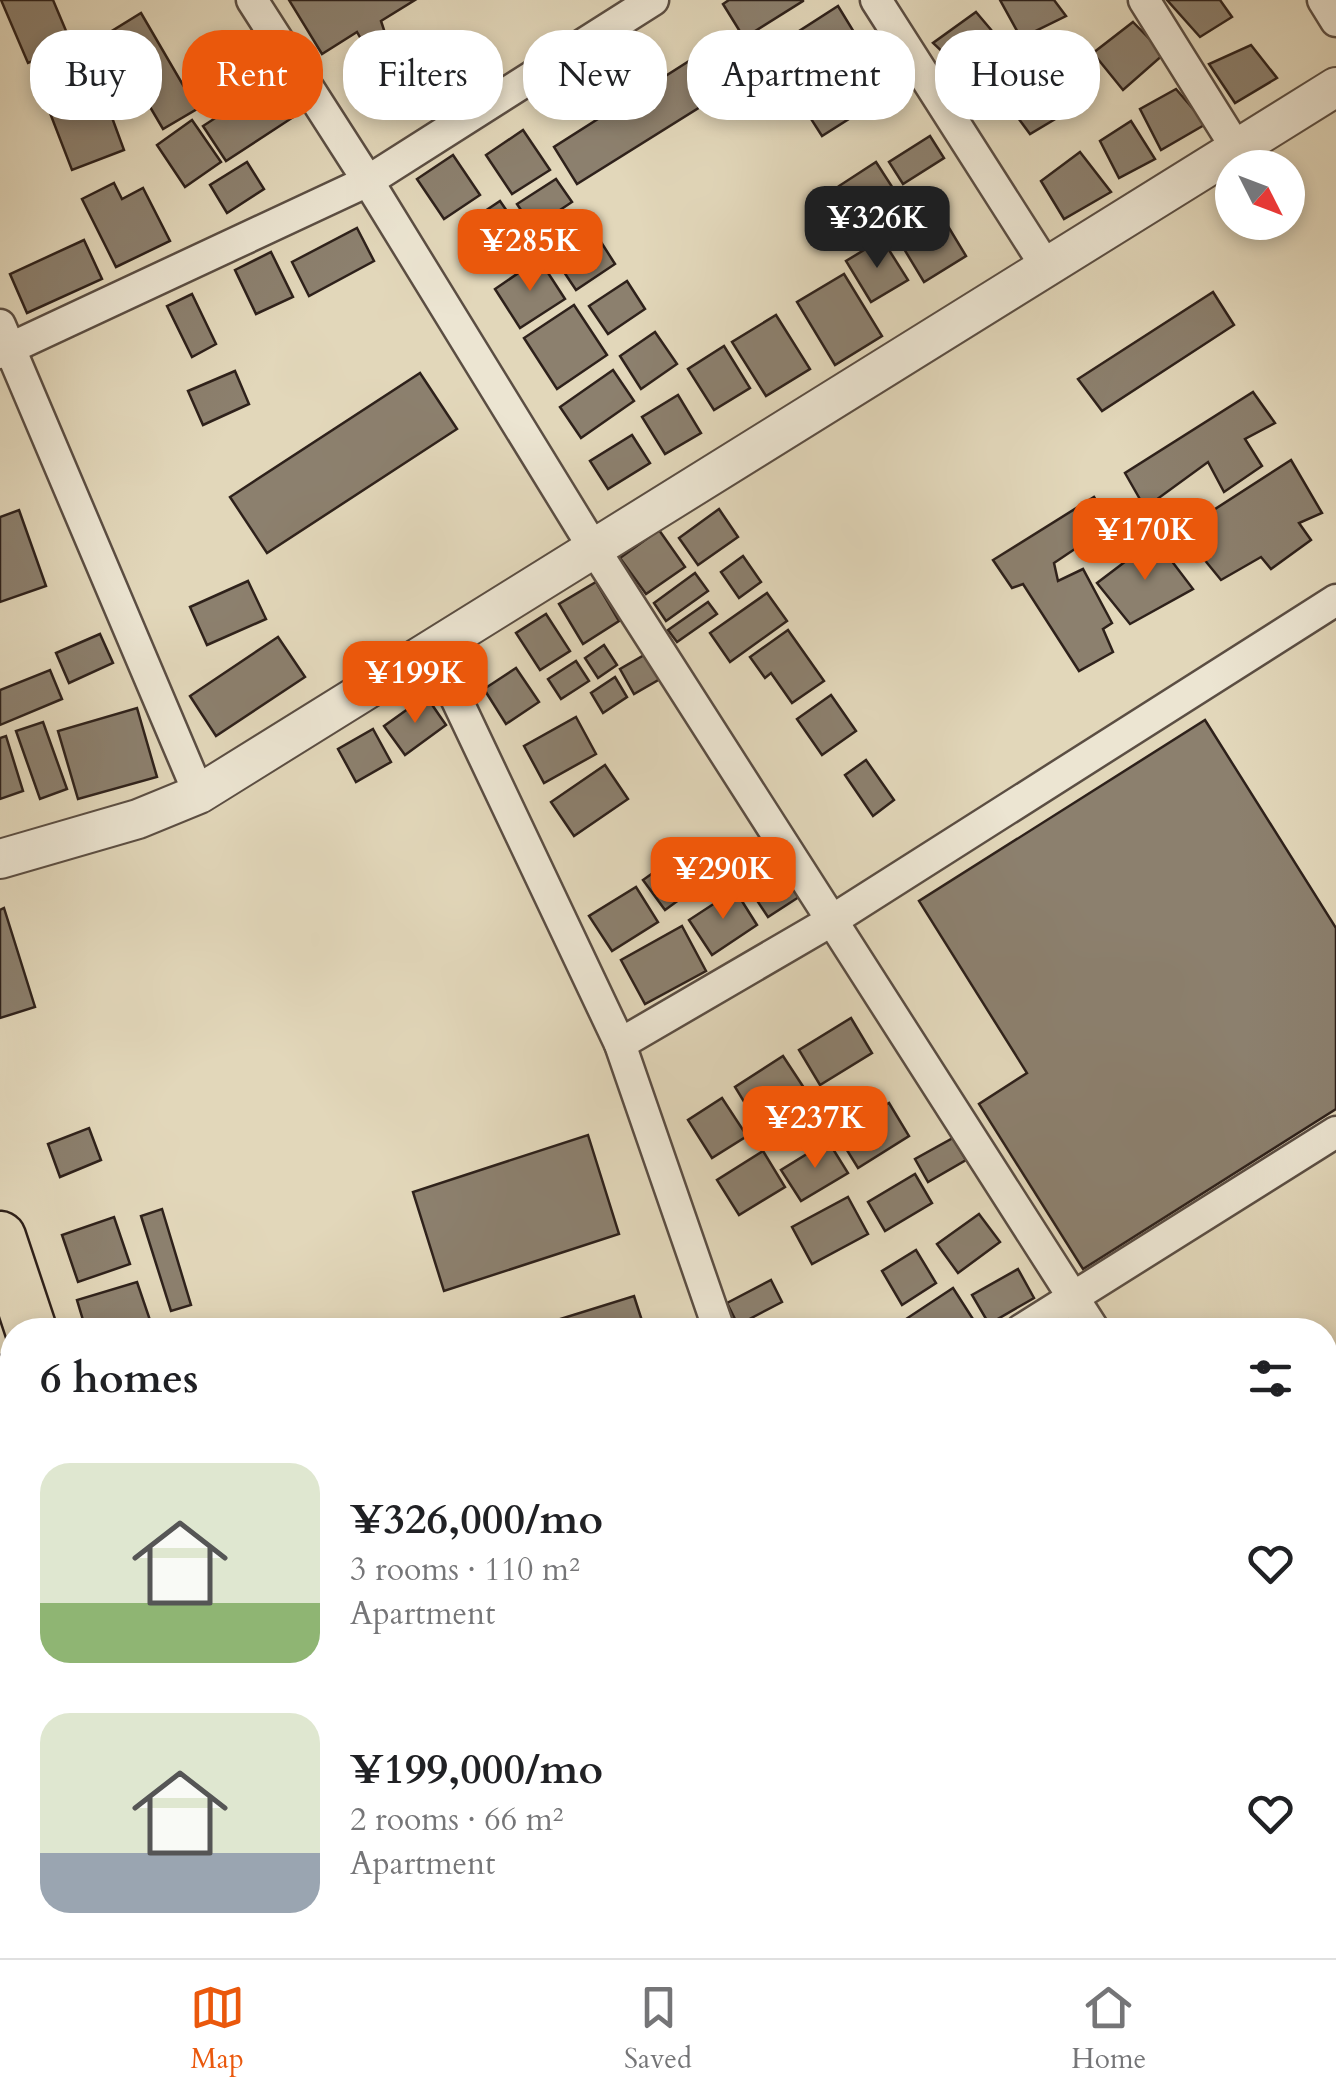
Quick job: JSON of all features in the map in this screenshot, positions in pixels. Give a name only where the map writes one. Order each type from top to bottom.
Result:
[{"type":"highway","points":[[0,1237],[27,1318]]},
{"type":"street","points":[[252,0],[593,547],[1087,1318]]},
{"type":"street","points":[[199,794],[3,342],[368,181],[653,0]]},
{"type":"street","points":[[876,0],[1047,268]]},
{"type":"street","points":[[1144,0],[1237,148]]},
{"type":"street","points":[[1323,0],[1336,21]]},
{"type":"street","points":[[0,859],[138,819],[199,794],[1336,86]]},
{"type":"street","points":[[620,1044],[832,921],[1336,600]]},
{"type":"street","points":[[443,645],[446,677],[620,1044],[716,1318]]},
{"type":"street","points":[[1040,1318],[1336,1132]]},
{"type":"building","points":[[1,0],[53,0],[66,30],[30,30],[28,63]]},
{"type":"building","points":[[289,0],[415,0],[381,21],[384,30],[343,30],[343,41],[323,53],[323,30],[307,30]]},
{"type":"building","points":[[729,0],[803,0],[757,30],[739,30],[723,4]]},
{"type":"building","points":[[1000,0],[1054,0],[1066,16],[1037,30],[1017,30]]},
{"type":"building","points":[[1167,0],[1220,0],[1232,17],[1200,37]]},
{"type":"building","points":[[838,6],[853,30],[801,30]]},
{"type":"building","points":[[976,12],[991,30],[951,30]]},
{"type":"building","points":[[141,13],[151,30],[113,30]]},
{"type":"building","points":[[1133,22],[1164,54],[1123,90],[1100,62],[1100,48]]},
{"type":"building","points":[[1251,45],[1277,78],[1235,103],[1209,64]]},
{"type":"building","points":[[162,49],[182,83],[182,118],[163,129],[158,120],[162,120]]},
{"type":"building","points":[[687,62],[687,115],[577,184],[554,147],[596,120],[667,120],[667,75]]},
{"type":"building","points":[[1176,89],[1206,124],[1161,150],[1140,109]]},
{"type":"building","points":[[53,120],[113,120],[124,150],[72,170]]},
{"type":"building","points":[[192,120],[221,162],[185,187],[157,145]]},
{"type":"building","points":[[212,120],[289,120],[226,161],[203,126]]},
{"type":"building","points":[[812,120],[847,120],[822,136]]},
{"type":"building","points":[[1020,120],[1054,120],[1030,134]]},
{"type":"building","points":[[1131,121],[1155,159],[1119,178],[1100,141]]},
{"type":"building","points":[[523,130],[550,170],[512,194],[486,155]]},
{"type":"building","points":[[930,136],[944,158],[903,184],[889,162]]},
{"type":"building","points":[[1080,152],[1111,192],[1064,219],[1041,181]]},
{"type":"building","points":[[453,155],[480,195],[444,219],[417,179]]},
{"type":"building","points":[[247,162],[264,189],[227,213],[210,185]]},
{"type":"building","points":[[876,162],[909,213],[872,236],[839,186]]},
{"type":"building","points":[[556,179],[572,202],[533,228],[517,204]]},
{"type":"building","points":[[114,183],[122,199],[143,188],[170,241],[116,267],[82,199]]},
{"type":"building","points":[[500,201],[522,233],[488,256],[467,223]]},
{"type":"building","points":[[937,208],[966,256],[924,282],[895,234]]},
{"type":"building","points":[[357,228],[374,261],[309,296],[292,262]]},
{"type":"building","points":[[594,231],[615,264],[576,290],[554,257]]},
{"type":"building","points":[[882,239],[908,280],[871,302],[846,261]]},
{"type":"building","points":[[84,240],[102,279],[27,313],[10,274]]},
{"type":"building","points":[[271,252],[293,297],[256,314],[235,270]]},
{"type":"building","points":[[539,259],[565,299],[520,328],[495,289]]},
{"type":"building","points":[[844,274],[882,336],[835,365],[797,302]]},
{"type":"building","points":[[627,281],[645,309],[608,334],[589,306]]},
{"type":"building","points":[[1213,292],[1234,325],[1102,411],[1078,379]]},
{"type":"building","points":[[192,294],[216,344],[192,357],[167,306]]},
{"type":"building","points":[[574,305],[607,355],[557,389],[524,338]]},
{"type":"building","points":[[776,315],[810,369],[766,396],[732,342]]},
{"type":"building","points":[[655,332],[677,364],[641,389],[620,356]]},
{"type":"building","points":[[724,346],[750,388],[714,410],[688,369]]},
{"type":"building","points":[[613,370],[634,401],[581,438],[560,407]]},
{"type":"building","points":[[235,371],[249,404],[203,425],[188,391]]},
{"type":"building","points":[[420,373],[457,429],[267,553],[230,497]]},
{"type":"building","points":[[1253,392],[1275,423],[1245,439],[1262,466],[1224,492],[1208,462],[1145,508],[1125,473]]},
{"type":"building","points":[[678,395],[701,433],[665,454],[642,417]]},
{"type":"building","points":[[632,435],[650,463],[608,489],[590,461]]},
{"type":"building","points":[[1291,460],[1322,513],[1299,523],[1311,540],[1271,569],[1261,557],[1221,580],[1181,531]]},
{"type":"building","points":[[1094,497],[1112,524],[1054,563],[1058,581],[1083,569],[1112,623],[1103,629],[1113,652],[1079,671],[1023,584],[1012,588],[993,560]]},
{"type":"building","points":[[719,509],[738,537],[698,565],[679,538]]},
{"type":"building","points":[[19,510],[46,586],[0,602],[0,517]]},
{"type":"building","points":[[659,530],[685,567],[646,594],[620,558]]},
{"type":"building","points":[[1155,539],[1193,589],[1130,624],[1097,583]]},
{"type":"building","points":[[743,556],[761,582],[739,598],[721,572]]},
{"type":"building","points":[[695,573],[708,591],[666,621],[654,603]]},
{"type":"building","points":[[248,581],[266,619],[207,645],[190,607]]},
{"type":"building","points":[[596,582],[619,621],[583,644],[559,604]]},
{"type":"building","points":[[767,593],[787,621],[730,662],[710,633]]},
{"type":"building","points":[[708,602],[717,614],[677,642],[668,630]]},
{"type":"building","points":[[546,614],[570,651],[540,670],[516,633]]},
{"type":"building","points":[[788,630],[824,681],[792,703],[771,673],[765,678],[750,657]]},
{"type":"building","points":[[100,634],[113,663],[69,683],[56,653]]},
{"type":"building","points":[[278,637],[305,677],[216,736],[190,696]]},
{"type":"building","points":[[604,645],[617,665],[598,678],[585,658]]},
{"type":"building","points":[[646,654],[660,679],[634,694],[620,669]]},
{"type":"building","points":[[576,661],[589,681],[561,699],[548,679]]},
{"type":"building","points":[[516,668],[539,702],[506,724],[484,689]]},
{"type":"building","points":[[50,670],[62,699],[0,725],[0,690]]},
{"type":"building","points":[[615,677],[627,697],[603,713],[591,693]]},
{"type":"building","points":[[831,695],[856,731],[822,755],[797,719]]},
{"type":"building","points":[[426,696],[446,725],[405,755],[384,726]]},
{"type":"building","points":[[137,708],[157,777],[78,799],[58,731]]},
{"type":"building","points":[[576,717],[596,754],[544,783],[524,746]]},
{"type":"building","points":[[1205,720],[1336,928],[1336,1109],[1083,1269],[979,1104],[1027,1073],[919,901]]},
{"type":"building","points":[[43,722],[67,789],[40,799],[16,731]]},
{"type":"building","points":[[373,729],[391,762],[356,782],[338,749]]},
{"type":"building","points":[[6,736],[23,791],[0,799],[0,738]]},
{"type":"building","points":[[866,760],[894,800],[873,816],[845,775]]},
{"type":"building","points":[[605,765],[628,799],[574,836],[551,802]]},
{"type":"building","points":[[688,848],[709,878],[665,910],[643,880]]},
{"type":"building","points":[[778,860],[802,895],[768,917],[744,881]]},
{"type":"building","points":[[636,887],[658,922],[612,951],[589,916]]},
{"type":"building","points":[[735,890],[757,925],[712,955],[689,920]]},
{"type":"building","points":[[4,908],[35,1007],[0,1018],[0,910]]},
{"type":"building","points":[[682,926],[706,971],[645,1004],[621,960]]},
{"type":"building","points":[[851,1018],[872,1053],[820,1085],[799,1050]]},
{"type":"building","points":[[783,1056],[806,1091],[757,1123],[735,1087]]},
{"type":"building","points":[[722,1098],[747,1136],[712,1158],[688,1120]]},
{"type":"building","points":[[889,1103],[909,1136],[858,1168],[837,1134]]},
{"type":"building","points":[[89,1128],[101,1160],[60,1177],[48,1144]]},
{"type":"building","points":[[588,1135],[619,1234],[444,1291],[413,1192]]},
{"type":"building","points":[[953,1138],[966,1160],[928,1182],[915,1159]]},
{"type":"building","points":[[828,1141],[848,1173],[801,1201],[781,1170]]},
{"type":"building","points":[[763,1151],[785,1187],[739,1215],[717,1180]]},
{"type":"building","points":[[915,1174],[932,1203],[885,1231],[868,1202]]},
{"type":"building","points":[[848,1197],[868,1234],[812,1264],[792,1227]]},
{"type":"building","points":[[162,1209],[191,1305],[171,1311],[141,1216]]},
{"type":"building","points":[[979,1214],[1000,1242],[958,1273],[937,1244]]},
{"type":"building","points":[[114,1217],[130,1264],[78,1282],[62,1235]]},
{"type":"building","points":[[916,1250],[936,1283],[902,1305],[882,1271]]},
{"type":"building","points":[[1018,1269],[1034,1298],[999,1318],[985,1318],[972,1295]]},
{"type":"building","points":[[771,1280],[782,1302],[751,1318],[734,1318],[727,1303]]},
{"type":"building","points":[[137,1282],[149,1318],[82,1318],[77,1300]]},
{"type":"building","points":[[953,1288],[972,1318],[908,1318]]},
{"type":"building","points":[[634,1296],[641,1318],[563,1318]]}]
